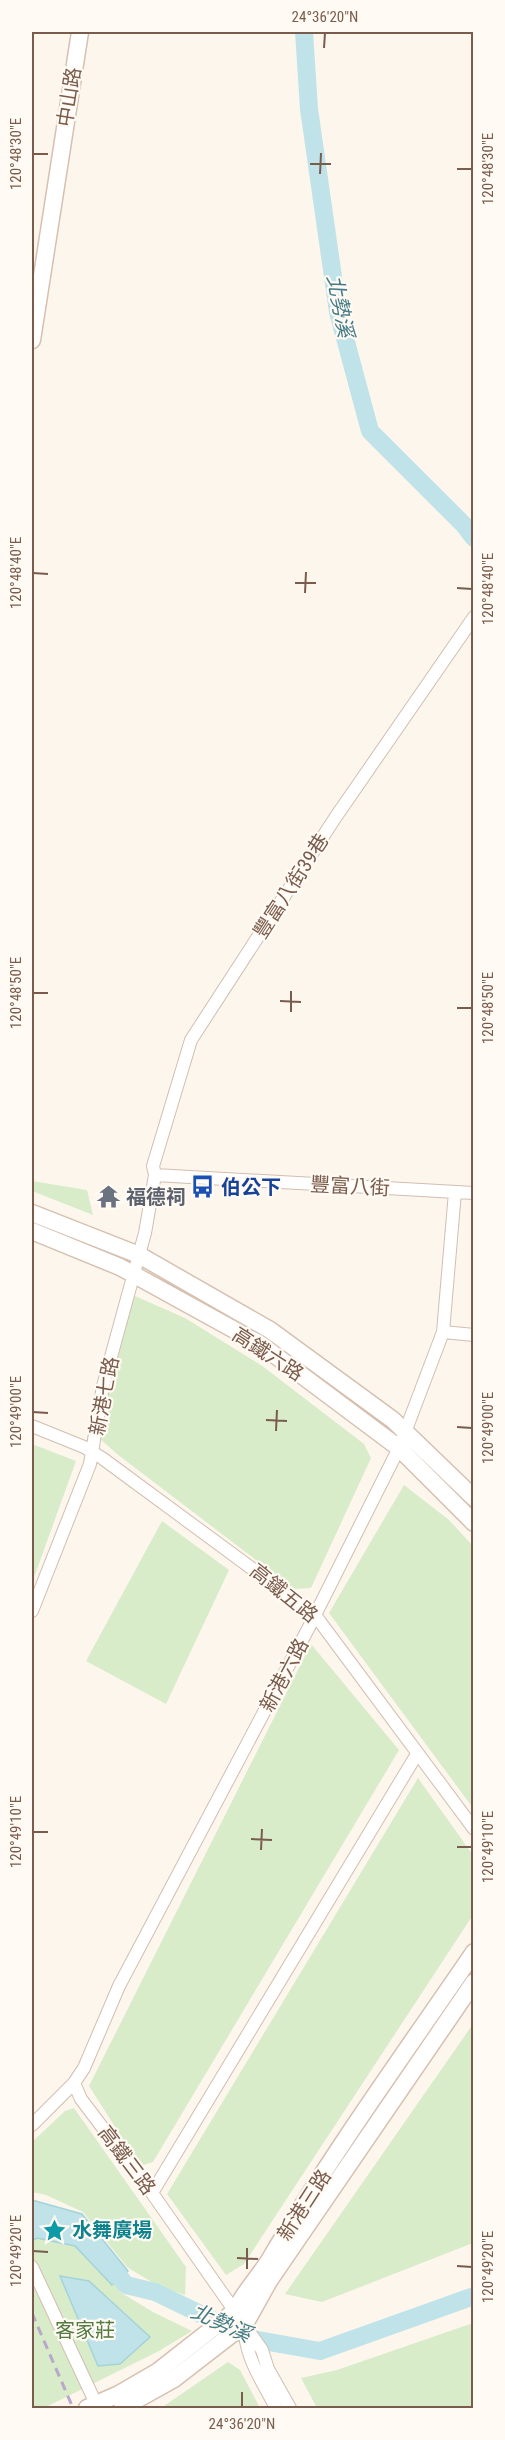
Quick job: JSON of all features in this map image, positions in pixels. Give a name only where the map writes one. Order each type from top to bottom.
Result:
[{"type":"street","name":"中山路","points":[[32,340],[80,32]]},
{"type":"street","name":"豐富八街39巷","points":[[155,1175],[153,1167],[191,1040],[335,818],[474,617]]},
{"type":"street","name":"豐富八街","points":[[155,1175],[474,1193]]},
{"type":"street","name":"新港七路","points":[[32,1611],[86,1475],[93,1451],[103,1386],[139,1255],[155,1175]]},
{"type":"street","name":"新港六路","points":[[32,2125],[74,2083],[84,2068],[119,1986],[315,1615],[399,1448],[443,1332],[455,1192]]},
{"type":"street","name":"高鐵六路","points":[[32,1213],[139,1255],[270,1330],[406,1431],[474,1498]]},
{"type":"street","name":"高鐵六路","points":[[32,1231],[120,1267],[260,1344],[399,1448],[474,1523]]},
{"type":"street","points":[[443,1332],[474,1335]]},
{"type":"street","name":"高鐵五路","points":[[32,1426],[93,1451],[315,1615],[474,1829]]},
{"type":"street","points":[[153,2193],[417,1754]]},
{"type":"street","name":"新港三路","points":[[242,2330],[241,2298],[257,2280],[291,2223],[474,1952]]},
{"type":"street","name":"新港三路","points":[[122,2409],[174,2379],[242,2330],[269,2281],[474,1982]]},
{"type":"street","name":"高鐵三路","points":[[74,2083],[81,2099],[153,2193],[242,2330],[262,2350],[268,2369],[290,2409]]},
{"type":"street","points":[[32,2267],[94,2407]]},
{"type":"street","name":"高鐵三路","points":[[242,2330],[249,2355],[276,2409]]},
{"type":"street","name":"新港三路","points":[[94,2407],[157,2372],[210,2331],[242,2330]]},
{"type":"green space","points":[[32,1181],[87,1190],[93,1215],[32,1191]]},
{"type":"green space","points":[[135,1296],[185,1318],[261,1365],[364,1444],[371,1458],[311,1588],[294,1589],[98,1437],[125,1322]]},
{"type":"green space","points":[[32,1444],[76,1461],[32,1583]]},
{"type":"green space","points":[[404,1485],[449,1520],[473,1546],[473,1808],[329,1613]]},
{"type":"green space","points":[[162,1521],[229,1570],[166,1704],[86,1661]]},
{"type":"green space","points":[[311,1644],[399,1750],[153,2162],[140,2166],[89,2086]]},
{"type":"green space","points":[[418,1778],[473,1855],[473,1915],[244,2264],[226,2275],[167,2194]]},
{"type":"green space","points":[[473,2024],[473,2243],[322,2302],[285,2294]]},
{"type":"green space","points":[[74,2108],[186,2267],[185,2295],[158,2286],[127,2267],[83,2212],[46,2195],[32,2192],[32,2142],[65,2111]]},
{"type":"green space","name":"客家莊","points":[[32,2230],[94,2243],[120,2292],[153,2312],[192,2331],[159,2351],[44,2408],[32,2408]]},
{"type":"green space","points":[[473,2323],[473,2408],[317,2408],[301,2378],[337,2370]]},
{"type":"green space","points":[[228,2362],[240,2370],[260,2408],[161,2408]]},
{"type":"water","points":[[32,2200],[82,2214],[128,2271],[112,2285],[75,2246],[37,2238],[32,2241]]},
{"type":"water","points":[[60,2276],[89,2281],[150,2337],[120,2364],[98,2366]]},
{"type":"waterway","name":"北勢溪","points":[[304,32],[309,109],[338,312],[370,431],[464,525],[474,538]]},
{"type":"waterway","name":"北勢溪","points":[[106,2260],[126,2285],[155,2292],[252,2339],[320,2351],[474,2296]]},
{"type":"railway","points":[[32,2313],[73,2408]]},
{"type":"place","name":"伯公下","points":[[203,1187]]},
{"type":"place","name":"福德祠","points":[[108,1197]]},
{"type":"place","name":"水舞廣場","points":[[54,2230]]}]
